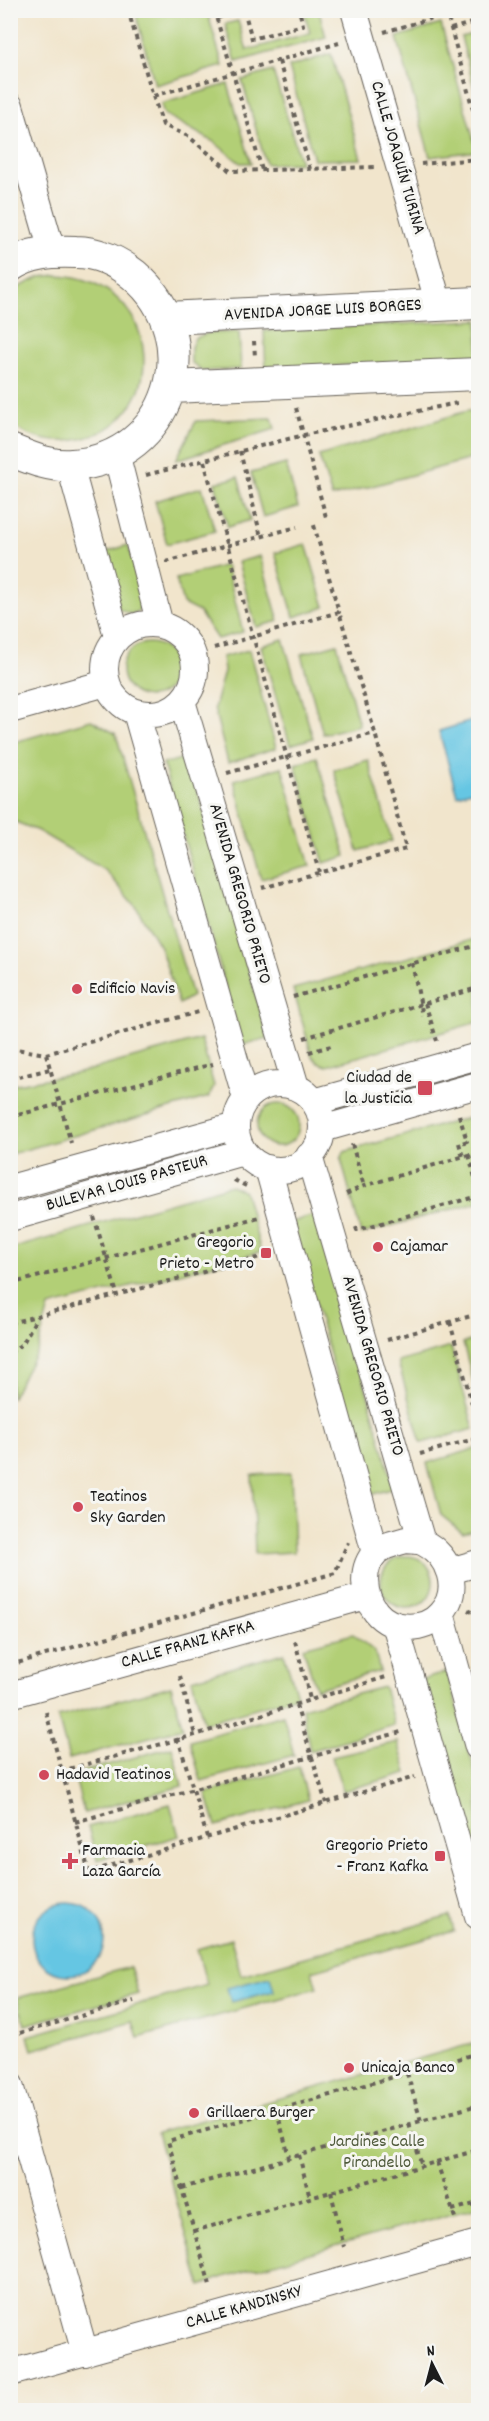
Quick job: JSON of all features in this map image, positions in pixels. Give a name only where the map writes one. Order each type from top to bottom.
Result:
[{"type":"main road","points":[[10,450],[39,462],[70,466],[96,461],[116,453],[139,438],[155,420],[171,387],[174,345],[167,318],[149,288],[122,265],[88,252],[52,251],[12,260]]},
{"type":"main road","name":"AVENIDA JORGE LUIS BORGES","points":[[167,318],[478,303]]},
{"type":"main road","points":[[171,387],[473,388]]},
{"type":"street","name":"CALLE JOAQUÍN TURINA","points":[[354,10],[439,305]]},
{"type":"street","points":[[10,106],[52,251]]},
{"type":"street","points":[[116,453],[160,625]]},
{"type":"street","points":[[70,466],[117,636]]},
{"type":"street","points":[[140,624],[160,625],[167,627],[186,641],[195,660],[194,679],[182,701],[162,713],[136,712],[116,699],[106,683],[105,660],[117,636],[140,624]]},
{"type":"street","points":[[10,710],[106,683]]},
{"type":"street","name":"AVENIDA GREGORIO PRIETO","points":[[182,701],[305,1095]]},
{"type":"street","points":[[136,712],[246,1099]]},
{"type":"street","points":[[305,1095],[478,1056]]},
{"type":"street","points":[[283,1084],[305,1095],[320,1115],[322,1129],[318,1144],[309,1156],[290,1168],[268,1168],[258,1164],[243,1152],[236,1126],[238,1111],[246,1099],[257,1090],[269,1085],[283,1084]]},
{"type":"street","points":[[322,1129],[478,1085]]},
{"type":"street","name":"BULEVAR LOUIS PASTEUR","points":[[10,1188],[236,1126]]},
{"type":"street","name":"BULEVAR LOUIS PASTEUR","points":[[10,1218],[91,1207],[243,1152]]},
{"type":"street","name":"AVENIDA GREGORIO PRIETO","points":[[309,1156],[422,1542]]},
{"type":"street","points":[[268,1168],[375,1553]]},
{"type":"street","points":[[396,1627],[421,1624],[441,1613],[448,1600],[452,1586],[450,1571],[439,1553],[422,1542],[406,1540],[375,1553],[367,1570],[366,1596],[376,1613],[396,1627],[478,1916]]},
{"type":"street","points":[[450,1571],[478,1563]]},
{"type":"street","name":"CALLE FRANZ KAFKA","points":[[10,1695],[366,1596]]},
{"type":"street","points":[[441,1613],[478,1747]]},
{"type":"street","points":[[10,2085],[85,2353]]},
{"type":"street","name":"CALLE KANDINSKY","points":[[10,2373],[478,2243]]},
{"type":"path","points":[[128,10],[163,125],[188,136],[230,171],[399,166],[478,159]]},
{"type":"path","points":[[214,10],[262,170]]},
{"type":"path","points":[[217,18],[244,11],[252,39],[303,25],[299,10]]},
{"type":"path","points":[[153,96],[447,12],[478,129]]},
{"type":"path","points":[[451,29],[478,21]]},
{"type":"path","points":[[279,61],[310,169]]},
{"type":"path","points":[[254,339],[255,360]]},
{"type":"path","points":[[138,477],[304,435],[473,388]]},
{"type":"path","points":[[296,407],[326,517]]},
{"type":"path","points":[[240,451],[261,537]]},
{"type":"path","points":[[204,461],[320,872]]},
{"type":"path","points":[[259,889],[406,849],[375,733],[313,522]]},
{"type":"path","points":[[162,562],[297,527]]},
{"type":"path","points":[[214,648],[339,612]]},
{"type":"path","points":[[226,773],[375,733]]},
{"type":"path","points":[[289,998],[478,945]]},
{"type":"path","points":[[412,963],[423,1016]]},
{"type":"path","points":[[425,1003],[437,1041]]},
{"type":"path","points":[[10,1048],[46,1054],[199,1012]]},
{"type":"path","points":[[305,1053],[332,1046]]},
{"type":"path","points":[[46,1054],[71,1143]]},
{"type":"path","points":[[10,1079],[50,1069]]},
{"type":"path","points":[[459,1114],[467,1141],[459,1143],[463,1157]]},
{"type":"path","points":[[352,1144],[364,1186]]},
{"type":"path","points":[[348,1202],[346,1192],[478,1152]]},
{"type":"path","points":[[469,1155],[478,1189]]},
{"type":"path","points":[[358,1167],[365,1165]]},
{"type":"path","points":[[232,1179],[242,1182],[253,1191]]},
{"type":"path","points":[[354,1221],[357,1230],[478,1196]]},
{"type":"path","points":[[91,1207],[106,1215]]},
{"type":"path","points":[[84,1221],[91,1207]]},
{"type":"path","points":[[91,1207],[117,1294]]},
{"type":"path","points":[[257,1208],[261,1226]]},
{"type":"path","points":[[10,1284],[259,1217]]},
{"type":"path","points":[[266,1245],[272,1266]]},
{"type":"path","points":[[10,1323],[268,1255]]},
{"type":"path","points":[[387,1340],[478,1314]]},
{"type":"path","points":[[10,1353],[23,1343],[38,1316]]},
{"type":"path","points":[[450,1322],[478,1426]]},
{"type":"path","points":[[420,1454],[478,1438]]},
{"type":"path","points":[[10,1665],[335,1574],[349,1540]]},
{"type":"path","points":[[467,1610],[478,1615]]},
{"type":"path","points":[[295,1641],[310,1700]]},
{"type":"path","points":[[180,1676],[195,1735]]},
{"type":"path","points":[[61,1771],[178,1737],[195,1735],[387,1676]]},
{"type":"path","points":[[296,1705],[326,1803]]},
{"type":"path","points":[[46,1712],[89,1872],[416,1777]]},
{"type":"path","points":[[75,1822],[401,1732]]},
{"type":"path","points":[[178,1737],[207,1837]]},
{"type":"path","points":[[20,2033],[134,2001]]},
{"type":"path","points":[[210,2285],[168,2141],[478,2053]]},
{"type":"path","points":[[407,2073],[421,2121]]},
{"type":"path","points":[[182,2188],[478,2105]]},
{"type":"path","points":[[277,2111],[289,2157]]},
{"type":"path","points":[[409,2124],[422,2166]]},
{"type":"path","points":[[194,2230],[478,2150]]},
{"type":"path","points":[[299,2155],[310,2198]]},
{"type":"path","points":[[437,2162],[455,2218]]},
{"type":"path","points":[[331,2192],[344,2247]]},
{"type":"path","points":[[452,2210],[478,2203]]},
{"type":"green space","points":[[135,11],[207,11],[223,66],[155,85]]},
{"type":"green space","points":[[304,11],[319,11],[326,37],[236,62],[225,24],[238,21],[247,50],[310,33]]},
{"type":"green space","points":[[441,24],[477,151],[430,157],[397,37]]},
{"type":"green space","points":[[478,32],[478,103],[461,37]]},
{"type":"green space","points":[[331,54],[361,159],[314,160],[289,67]]},
{"type":"green space","points":[[273,71],[301,163],[266,164],[242,80]]},
{"type":"green space","points":[[228,84],[251,163],[240,163],[214,142],[164,114],[161,104]]},
{"type":"green space","points":[[57,275],[93,283],[120,301],[136,325],[144,354],[141,383],[129,409],[107,429],[66,441],[41,439],[11,425],[11,291],[40,277]]},
{"type":"green space","points":[[478,320],[478,359],[266,369],[264,331]]},
{"type":"green space","points":[[239,332],[241,369],[203,371],[191,362],[191,347],[195,338],[209,333]]},
{"type":"green space","points":[[467,411],[478,411],[478,457],[332,497],[319,456]]},
{"type":"green space","points":[[272,418],[275,429],[176,460],[196,421]]},
{"type":"green space","points":[[286,464],[298,507],[263,517],[251,473]]},
{"type":"green space","points":[[238,477],[250,520],[228,527],[215,483]]},
{"type":"green space","points":[[202,487],[215,531],[167,544],[155,501]]},
{"type":"green space","points":[[306,544],[325,607],[294,617],[275,553]]},
{"type":"green space","points":[[128,545],[144,602],[137,612],[130,614],[119,609],[103,553]]},
{"type":"green space","points":[[260,556],[279,621],[256,627],[238,562]]},
{"type":"green space","points":[[226,565],[243,632],[217,639],[199,612],[183,604],[176,579]]},
{"type":"green space","points":[[283,639],[313,738],[290,745],[261,646]]},
{"type":"green space","points":[[144,643],[154,643],[168,651],[174,660],[176,670],[174,680],[168,689],[154,697],[144,697],[127,685],[122,675],[122,665],[134,648]]},
{"type":"green space","points":[[337,644],[359,725],[323,734],[301,654]]},
{"type":"green space","points":[[249,650],[276,748],[228,763],[214,708],[224,671],[222,657]]},
{"type":"green space","points":[[91,720],[116,734],[192,996],[179,1004],[160,947],[135,905],[106,871],[38,831],[11,820],[11,743]]},
{"type":"green space","points":[[188,757],[268,1038],[242,1045],[163,764]]},
{"type":"green space","points":[[317,757],[346,856],[324,863],[295,764]]},
{"type":"green space","points":[[368,760],[392,841],[358,851],[334,770]]},
{"type":"green space","points":[[282,767],[310,866],[261,879],[234,780]]},
{"type":"green space","points":[[478,938],[478,1022],[327,1066],[319,1063],[312,1056],[293,989]]},
{"type":"green space","points":[[201,1039],[214,1086],[209,1097],[11,1154],[11,1085],[79,1073]]},
{"type":"green space","points":[[278,1104],[293,1110],[299,1125],[293,1140],[278,1146],[263,1140],[257,1125],[263,1110]]},
{"type":"green space","points":[[478,1115],[478,1202],[361,1234],[341,1159],[344,1152]]},
{"type":"green space","points":[[231,1185],[245,1192],[261,1252],[49,1307],[37,1351],[11,1399],[11,1249]]},
{"type":"green space","points":[[317,1214],[394,1488],[370,1495],[292,1222]]},
{"type":"green space","points":[[478,1339],[478,1399],[463,1343]]},
{"type":"green space","points":[[451,1347],[474,1429],[421,1443],[398,1362]]},
{"type":"green space","points":[[478,1448],[478,1529],[463,1533],[441,1515],[427,1463]]},
{"type":"green space","points":[[291,1473],[294,1552],[255,1554],[252,1475]]},
{"type":"green space","points":[[402,1556],[412,1556],[426,1563],[433,1582],[426,1601],[412,1608],[402,1608],[392,1604],[385,1597],[381,1587],[381,1577],[385,1567],[392,1560]]},
{"type":"green space","points":[[353,1634],[375,1652],[380,1671],[316,1689],[303,1647]]},
{"type":"green space","points":[[284,1653],[297,1696],[204,1723],[192,1679]]},
{"type":"green space","points":[[447,1672],[478,1783],[478,1879],[422,1680]]},
{"type":"green space","points":[[171,1686],[183,1728],[69,1759],[58,1717]]},
{"type":"green space","points":[[384,1687],[394,1725],[310,1751],[302,1708]]},
{"type":"green space","points":[[283,1715],[294,1755],[201,1781],[190,1741]]},
{"type":"green space","points":[[398,1742],[407,1773],[343,1791],[332,1757]]},
{"type":"green space","points":[[172,1747],[182,1786],[84,1813],[74,1774]]},
{"type":"green space","points":[[299,1767],[308,1800],[216,1826],[206,1793]]},
{"type":"green space","points":[[170,1804],[179,1836],[97,1860],[88,1827]]},
{"type":"green space","points":[[450,1916],[454,1931],[312,1971],[317,1988],[138,2038],[133,2021],[32,2050],[28,2036],[207,1985],[197,1949],[231,1939],[241,1975]]},
{"type":"green space","points":[[130,1967],[138,1994],[25,2025],[17,1998]]},
{"type":"green space","name":"Jardines Calle Pirandello","points":[[478,2042],[478,2206],[217,2279],[201,2286],[157,2133]]},
{"type":"water","points":[[472,721],[478,744],[478,789],[457,795],[439,731]]},
{"type":"water","points":[[68,1903],[88,1909],[98,1919],[104,1939],[98,1959],[88,1969],[68,1975],[48,1969],[38,1959],[32,1939],[38,1919],[48,1909]]},
{"type":"water","points":[[270,1977],[274,1991],[231,2002],[227,1988]]},
{"type":"place","name":"Edificio Navis","points":[[77,989]]},
{"type":"place","name":"Ciudad de la Justicia","points":[[425,1088]]},
{"type":"place","name":"Cajamar","points":[[378,1247]]},
{"type":"place","name":"Gregorio Prieto - Metro","points":[[266,1253]]},
{"type":"place","name":"Teatinos Sky Garden","points":[[78,1507]]},
{"type":"place","name":"Hadavid Teatinos","points":[[44,1775]]},
{"type":"place","name":"Gregorio Prieto - Franz Kafka","points":[[440,1856]]},
{"type":"place","name":"Farmacia Laza García","points":[[70,1861]]},
{"type":"place","name":"Unicaja Banco","points":[[349,2068]]},
{"type":"place","name":"Grillaera Burger","points":[[194,2113]]}]
